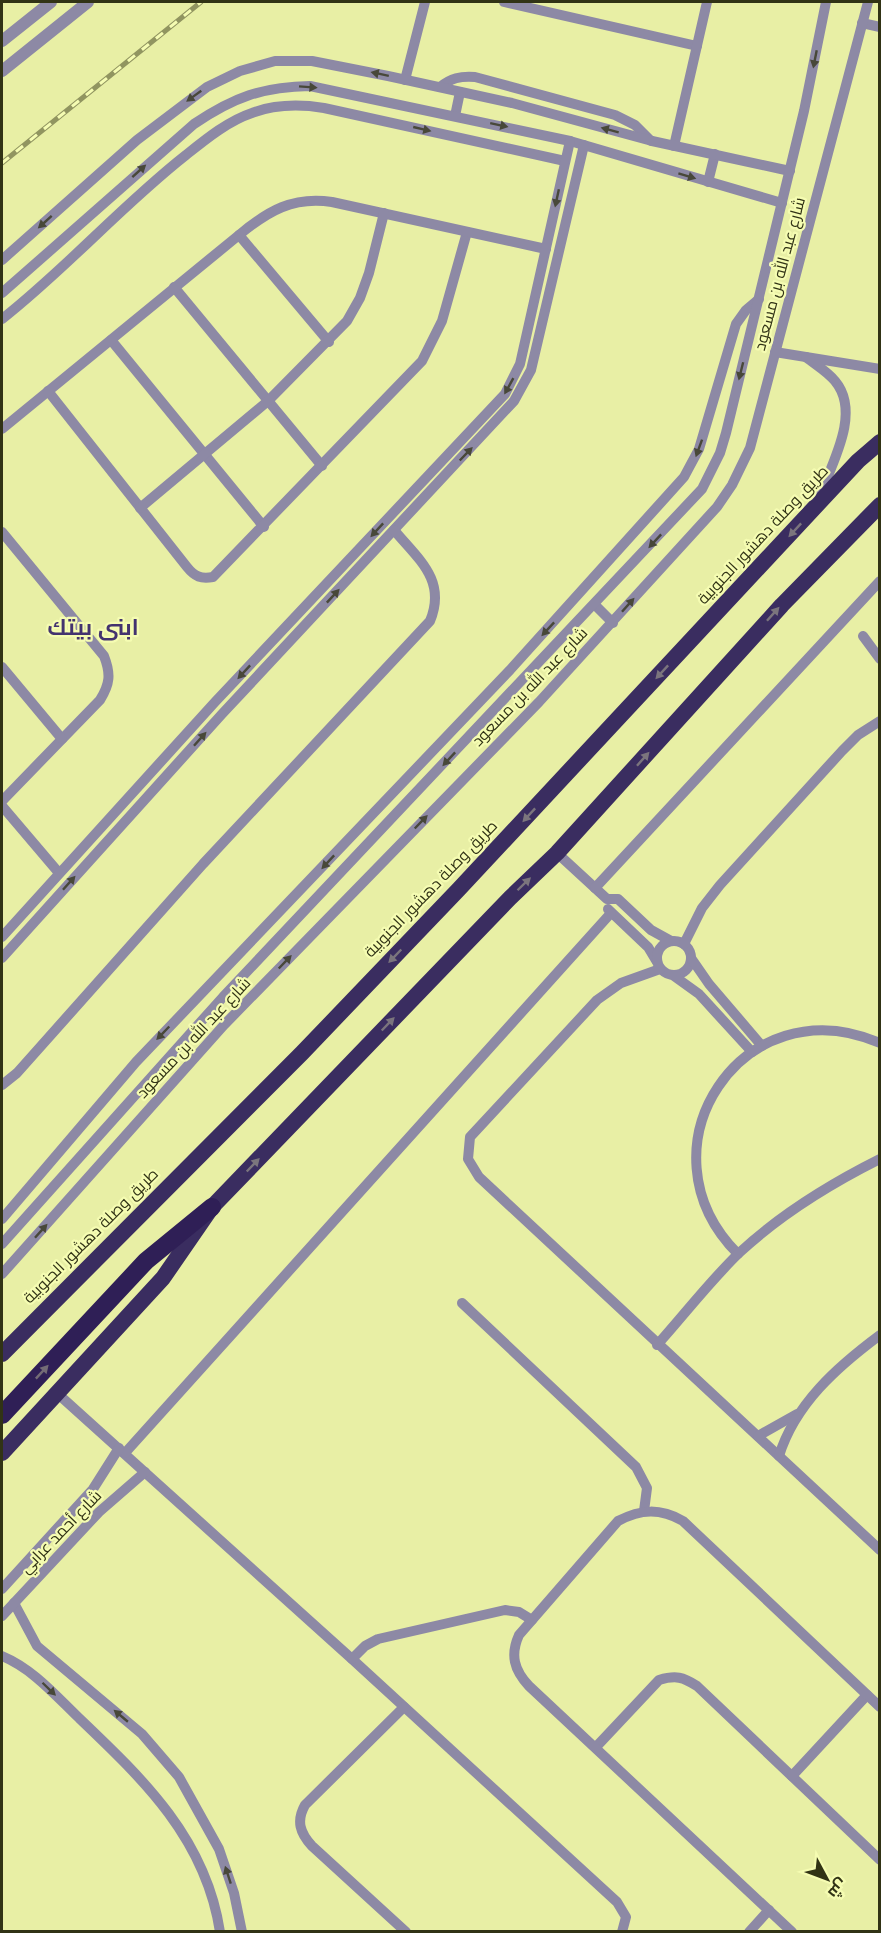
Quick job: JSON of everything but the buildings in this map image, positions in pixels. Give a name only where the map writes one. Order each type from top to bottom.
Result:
[{"type":"highway","name":"طريق وصلة دهشور الجنوبية","points":[[2,1354],[302,1053],[459,889],[858,461],[879,442]]},
{"type":"highway","points":[[2,1415],[146,1261],[212,1207],[510,898],[557,853],[782,604],[879,505]]},
{"type":"highway","points":[[2,1453],[163,1278],[212,1207]]},
{"type":"street","points":[[2,41],[51,2]]},
{"type":"street","points":[[2,71],[88,2]]},
{"type":"street","points":[[405,80],[425,2]]},
{"type":"street","points":[[504,2],[697,46]]},
{"type":"street","points":[[674,146],[707,2]]},
{"type":"street","name":"شارع عبد الله بن مسعود","points":[[2,1244],[196,1026],[690,504],[712,471],[726,434],[759,299],[790,171],[826,2]]},
{"type":"street","name":"شارع عبد الله بن مسعود","points":[[2,1274],[224,1025],[613,623],[720,503],[732,485],[750,448],[868,2]]},
{"type":"street","points":[[862,23],[879,27]]},
{"type":"street","points":[[2,260],[137,140],[207,87],[240,71],[275,61],[312,60],[440,87],[651,141],[790,171]]},
{"type":"street","points":[[440,87],[462,76],[475,77],[615,115],[635,125],[651,141]]},
{"type":"street","points":[[2,293],[194,124],[223,105],[249,93],[277,87],[310,86],[570,141],[782,203]]},
{"type":"street","points":[[455,116],[460,92]]},
{"type":"street","points":[[364,116],[367,98]]},
{"type":"street","points":[[2,319],[40,289],[132,202],[206,139],[250,114],[274,106],[299,104],[364,116],[565,161]]},
{"type":"street","points":[[194,124],[206,139]]},
{"type":"street","points":[[2,937],[308,603],[505,394],[520,364],[570,141]]},
{"type":"street","points":[[2,958],[51,902],[514,401],[531,370],[584,145]]},
{"type":"street","points":[[708,182],[715,154]]},
{"type":"street","points":[[120,188],[132,202]]},
{"type":"street","points":[[2,429],[265,214],[297,201],[314,199],[546,249]]},
{"type":"street","points":[[140,508],[268,401],[329,342],[347,321],[360,298],[384,213]]},
{"type":"street","points":[[48,391],[186,567],[194,575],[203,579],[213,577],[222,572],[422,361],[442,321],[467,232]]},
{"type":"street","points":[[239,235],[329,342]]},
{"type":"street","points":[[27,273],[40,289]]},
{"type":"street","points":[[174,287],[322,466]]},
{"type":"street","points":[[19,1226],[4,1216],[136,1062],[269,925],[533,645],[688,470],[699,449],[736,324],[746,310],[759,299]]},
{"type":"street","points":[[526,336],[538,339]]},
{"type":"street","points":[[111,340],[264,527]]},
{"type":"street","points":[[775,352],[879,369]]},
{"type":"street","points":[[806,357],[835,380],[843,395],[846,413],[843,432],[816,507]]},
{"type":"street","points":[[431,473],[440,482]]},
{"type":"street","points":[[2,1084],[17,1073],[179,890],[429,621],[436,606],[436,590],[430,574],[394,530]]},
{"type":"street","points":[[2,534],[104,656],[110,671],[108,687],[100,700],[2,801]]},
{"type":"street","points":[[595,888],[879,581]]},
{"type":"street","points":[[308,603],[318,612]]},
{"type":"street","points":[[595,605],[613,623]]},
{"type":"street","points":[[863,636],[879,659]]},
{"type":"street","points":[[533,645],[547,656]]},
{"type":"street","points":[[2,667],[62,740]]},
{"type":"street","points":[[684,944],[702,908],[720,885],[842,751],[872,724],[879,721]]},
{"type":"street","points":[[2,806],[59,873]]},
{"type":"street","points":[[353,836],[366,847]]},
{"type":"street","points":[[557,853],[608,899],[618,899],[651,930],[671,941],[684,944],[709,984],[762,1046]]},
{"type":"street","points":[[41,893],[51,902]]},
{"type":"street","points":[[608,899],[607,907],[611,913],[648,947],[659,966],[699,994],[752,1052]]},
{"type":"street","points":[[2,1589],[93,1489],[122,1451],[611,913]]},
{"type":"street","points":[[269,925],[281,936]]},
{"type":"street","points":[[659,966],[658,951],[671,941]]},
{"type":"street","points":[[674,976],[688,968],[692,957]]},
{"type":"street","points":[[659,966],[621,983],[585,1011],[470,1137],[467,1148],[472,1169],[657,1345],[879,1550]]},
{"type":"street","points":[[182,1013],[196,1026]]},
{"type":"street","points":[[738,1254],[717,1230],[699,1188],[695,1157],[700,1125],[713,1092],[737,1064],[752,1052],[792,1034],[823,1030],[844,1032],[879,1043]]},
{"type":"street","points":[[657,1345],[738,1254],[800,1205],[879,1159]]},
{"type":"street","points":[[462,1303],[636,1467],[647,1488],[644,1511]]},
{"type":"street","points":[[758,1436],[797,1414],[839,1370],[879,1335]]},
{"type":"street","points":[[58,1394],[617,1902],[626,1917],[622,1932]]},
{"type":"street","points":[[779,1456],[797,1414]]},
{"type":"street","name":"شارع أحمد عرابي","points":[[2,1616],[87,1524],[145,1472]]},
{"type":"street","points":[[792,1932],[529,1686],[515,1667],[514,1646],[532,1620],[618,1521],[644,1511],[658,1511],[683,1521],[879,1707]]},
{"type":"street","points":[[14,1603],[37,1646],[142,1734],[179,1777],[219,1849],[241,1926],[252,1932]]},
{"type":"street","points":[[352,1659],[364,1646],[378,1639],[505,1610],[519,1612],[532,1620]]},
{"type":"street","points":[[2,1656],[33,1674],[137,1773],[164,1805],[188,1840],[206,1876],[220,1932]]},
{"type":"street","points":[[596,1747],[659,1680],[672,1676],[684,1677],[697,1686],[879,1860]]},
{"type":"street","points":[[792,1776],[867,1695]]},
{"type":"street","points":[[404,1707],[305,1805],[299,1815],[303,1836],[312,1846],[406,1932]]},
{"type":"street","points":[[749,1932],[769,1910]]},
{"type":"railway","points":[[2,163],[201,2]]},
{"type":"district","name":"ابنى بيتك","points":[[93,628]]}]
